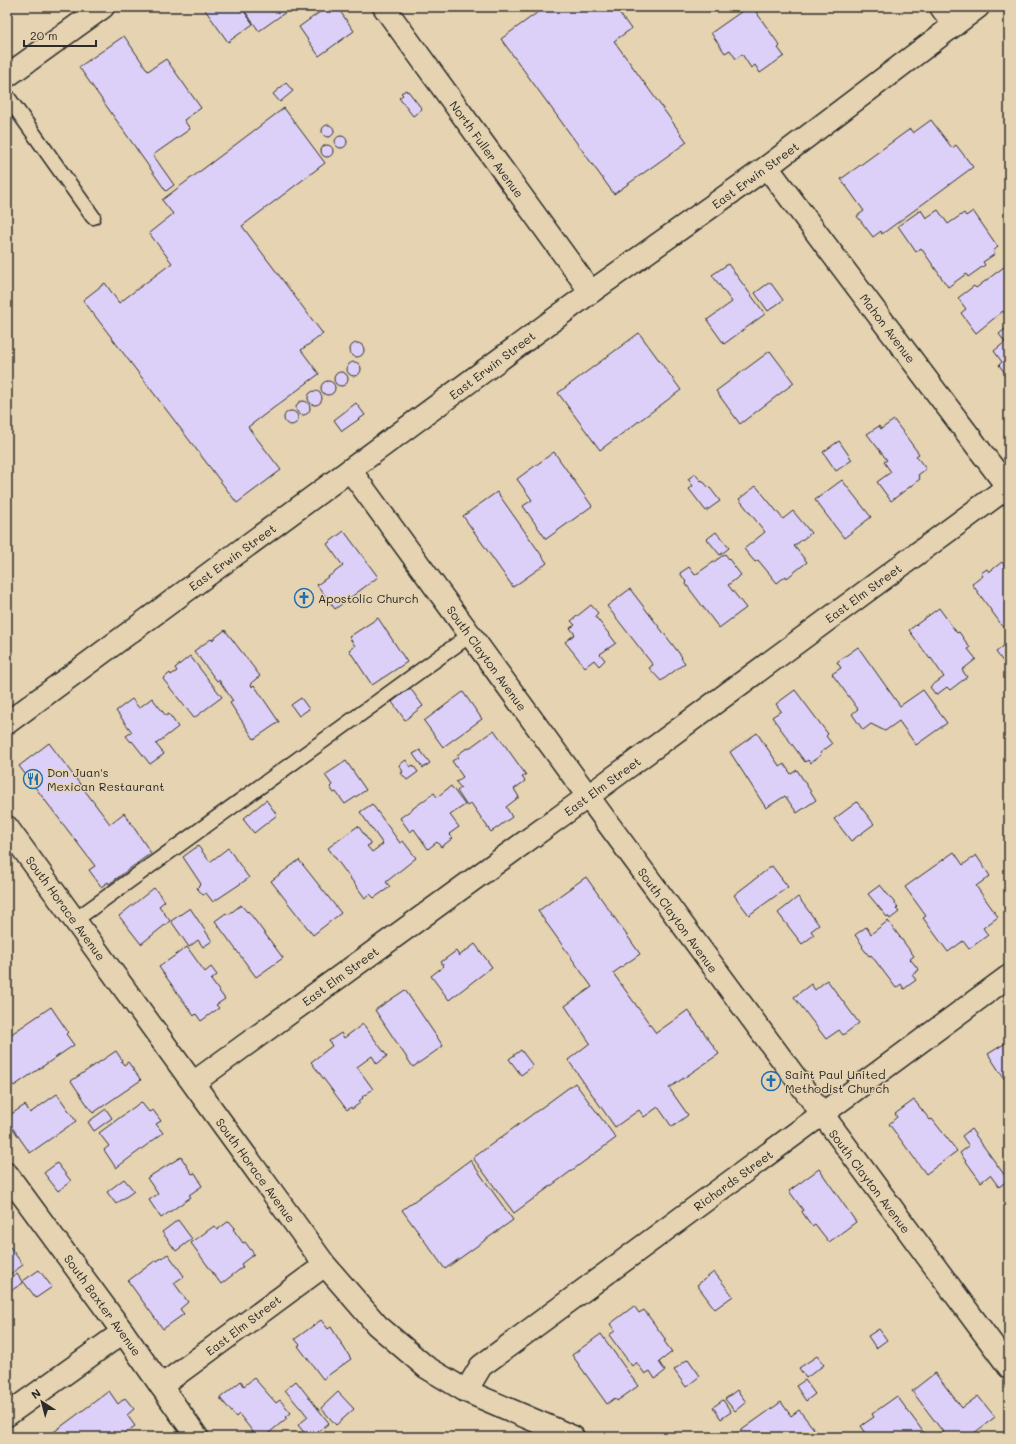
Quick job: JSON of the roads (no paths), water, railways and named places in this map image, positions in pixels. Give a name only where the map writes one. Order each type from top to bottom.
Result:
[{"type":"street","points":[[7,76],[103,7]]},
{"type":"street","name":"North Fuller Avenue","points":[[384,7],[591,292]]},
{"type":"street","points":[[941,7],[954,25]]},
{"type":"street","name":"East Erwin Street","points":[[7,723],[591,292],[767,167],[978,7]]},
{"type":"street","name":"Mahon Avenue","points":[[767,167],[1008,487]]},
{"type":"street","name":"South Clayton Avenue","points":[[350,470],[821,1115],[1009,1367]]},
{"type":"street","name":"East Elm Street","points":[[193,1083],[588,797],[1008,487]]},
{"type":"street","name":"South Horace Avenue","points":[[7,827],[325,1265],[377,1325],[426,1367],[466,1391],[573,1437]]},
{"type":"street","name":"Richards Street","points":[[466,1391],[481,1366],[1009,976]]},
{"type":"street","name":"South Baxter Avenue","points":[[7,1174],[124,1332],[197,1437]]},
{"type":"street","name":"East Elm Street","points":[[161,1386],[325,1265]]},
{"type":"street","points":[[7,1415],[124,1332]]},
{"type":"lane","points":[[7,96],[93,217]]},
{"type":"lane","points":[[74,920],[470,635]]},
{"type":"place","name":"Apostolic Church","points":[[304,598]]},
{"type":"place","name":"Don Juan's Mexican Restaurant","points":[[33,779]]},
{"type":"place","name":"Saint Paul United Methodist Church","points":[[771,1081]]}]
